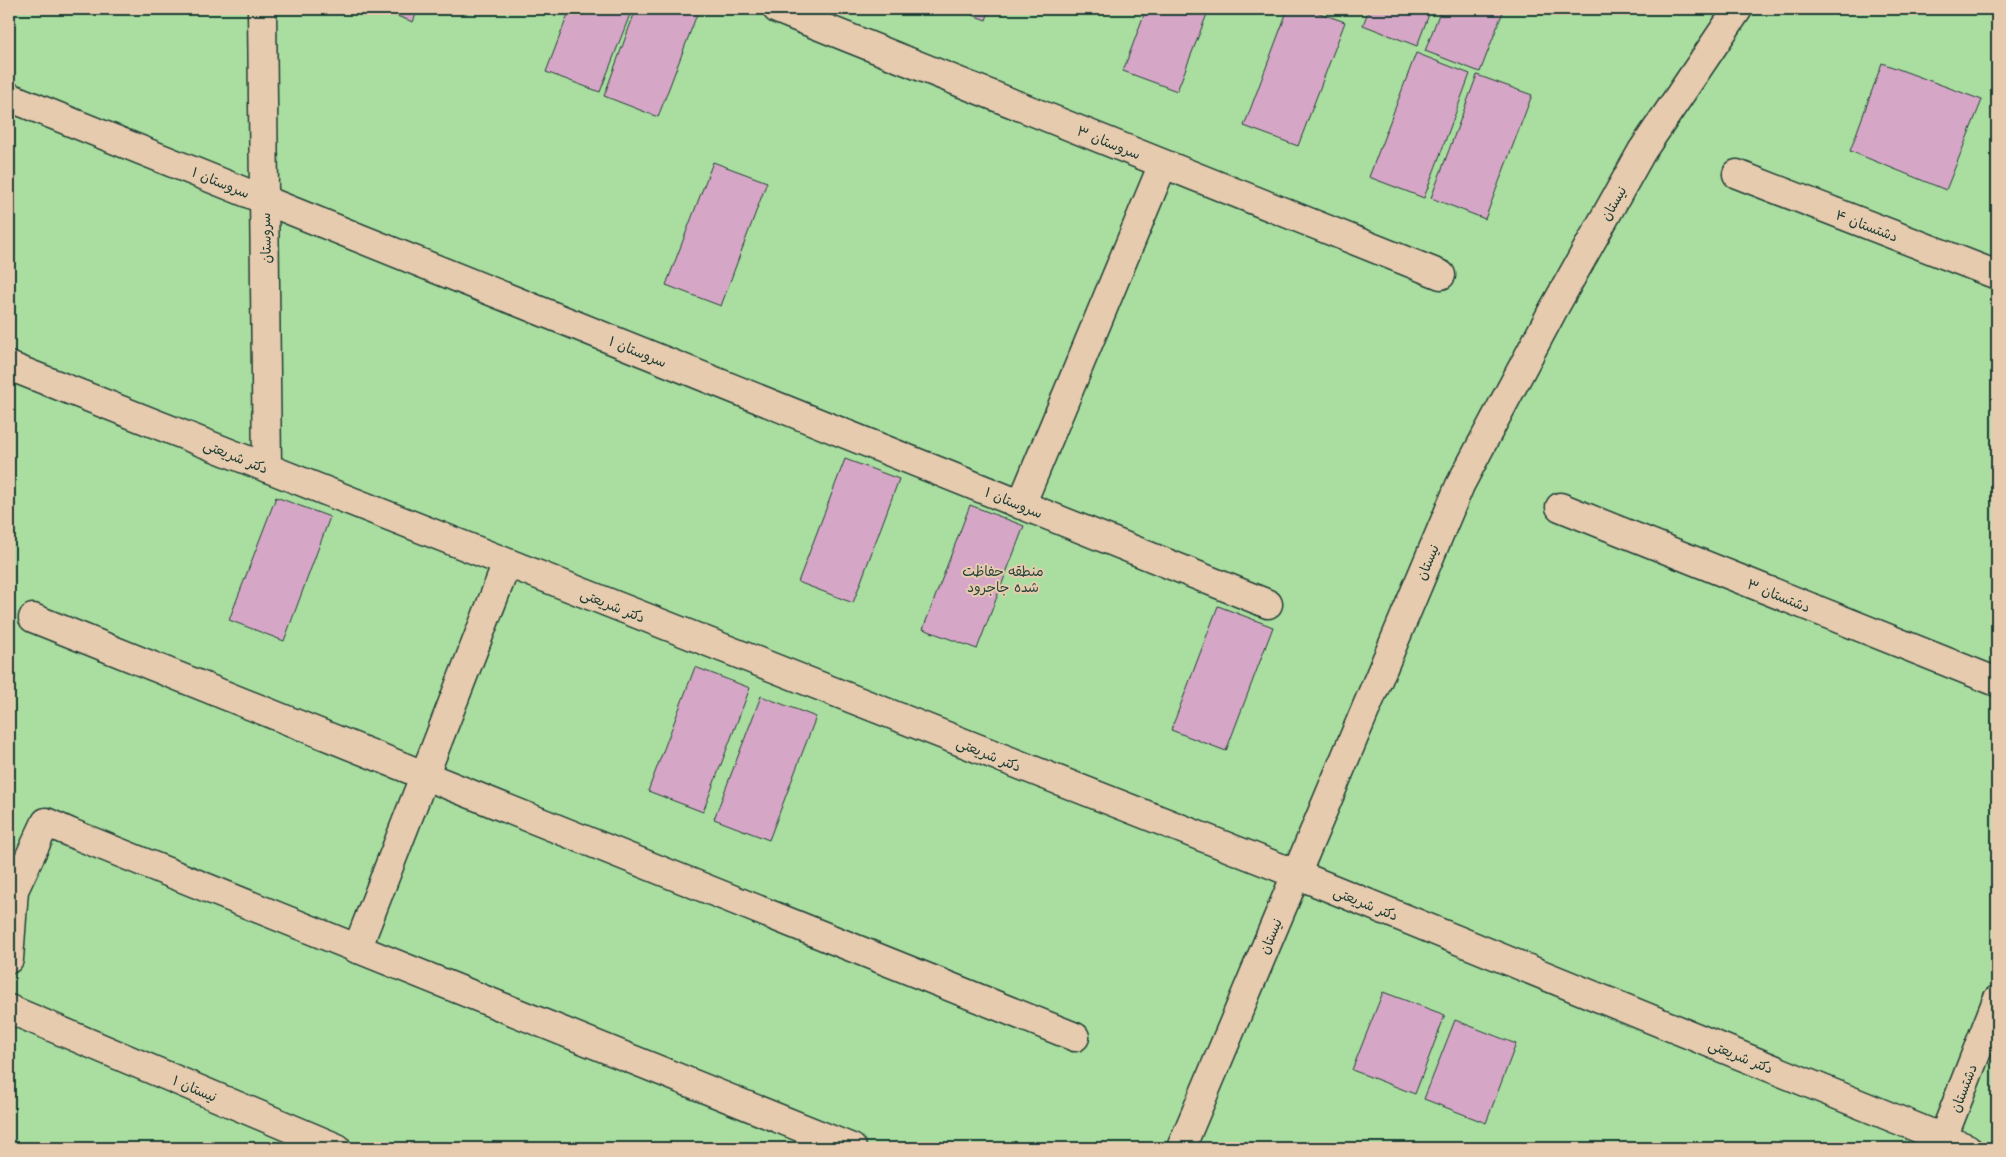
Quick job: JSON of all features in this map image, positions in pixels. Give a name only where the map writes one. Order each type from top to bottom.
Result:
[{"type":"street","name":"سروستان","points":[[262,9],[267,468]]},
{"type":"street","name":"سروستان ۳","points":[[777,9],[1441,275]]},
{"type":"street","name":"نیستان","points":[[1181,1148],[1460,485],[1553,310],[1642,151],[1738,9]]},
{"type":"street","name":"سروستان ۱","points":[[9,97],[1268,604]]},
{"type":"street","points":[[1021,505],[1162,164]]},
{"type":"street","name":"دشتستان ۴","points":[[1737,174],[1997,275]]},
{"type":"street","name":"دکتر شریعتی","points":[[9,366],[1296,874],[1950,1145]]},
{"type":"street","name":"دشتستان ۳","points":[[1560,507],[1997,682]]},
{"type":"street","points":[[357,949],[507,563]]},
{"type":"street","points":[[33,618],[1075,1037]]},
{"type":"street","points":[[9,959],[14,890],[46,822],[852,1148]]},
{"type":"street","name":"دشتستان","points":[[1950,1145],[1997,1000]]},
{"type":"street","name":"نیستان ۱","points":[[9,1009],[338,1148]]},
{"type":"green space","name":"منطقه حفاظت شده جاجرود","points":[[9,9],[1997,9],[1997,1148],[9,1148]]},
{"type":"building","points":[[378,9],[418,9],[413,22]]},
{"type":"building","points":[[570,9],[632,9],[600,92],[546,72]]},
{"type":"building","points":[[636,9],[699,9],[658,117],[604,96]]},
{"type":"building","points":[[956,9],[990,9],[986,20]]},
{"type":"building","points":[[1146,9],[1209,9],[1177,91],[1123,71]]},
{"type":"building","points":[[1288,9],[1308,9],[1345,22],[1298,146],[1244,126]]},
{"type":"building","points":[[1369,9],[1431,9],[1417,46],[1363,25]]},
{"type":"building","points":[[1441,9],[1504,9],[1480,72],[1425,51]]},
{"type":"building","points":[[1416,53],[1470,74],[1424,198],[1369,177]]},
{"type":"building","points":[[1882,63],[1982,100],[1946,190],[1850,151]]},
{"type":"building","points":[[1477,75],[1532,95],[1485,219],[1431,198]]},
{"type":"building","points":[[713,162],[767,182],[721,306],[666,285]]},
{"type":"building","points":[[845,459],[899,479],[853,603],[798,582]]},
{"type":"building","points":[[276,497],[330,517],[284,641],[229,620]]},
{"type":"building","points":[[970,505],[1024,526],[977,649],[923,629]]},
{"type":"building","points":[[1218,606],[1273,627],[1226,751],[1171,730]]},
{"type":"building","points":[[695,667],[750,688],[703,812],[648,791]]},
{"type":"building","points":[[761,696],[816,717],[769,840],[714,819]]},
{"type":"building","points":[[1383,992],[1445,1015],[1415,1094],[1352,1070]]},
{"type":"building","points":[[1455,1020],[1516,1044],[1486,1123],[1424,1099]]}]
